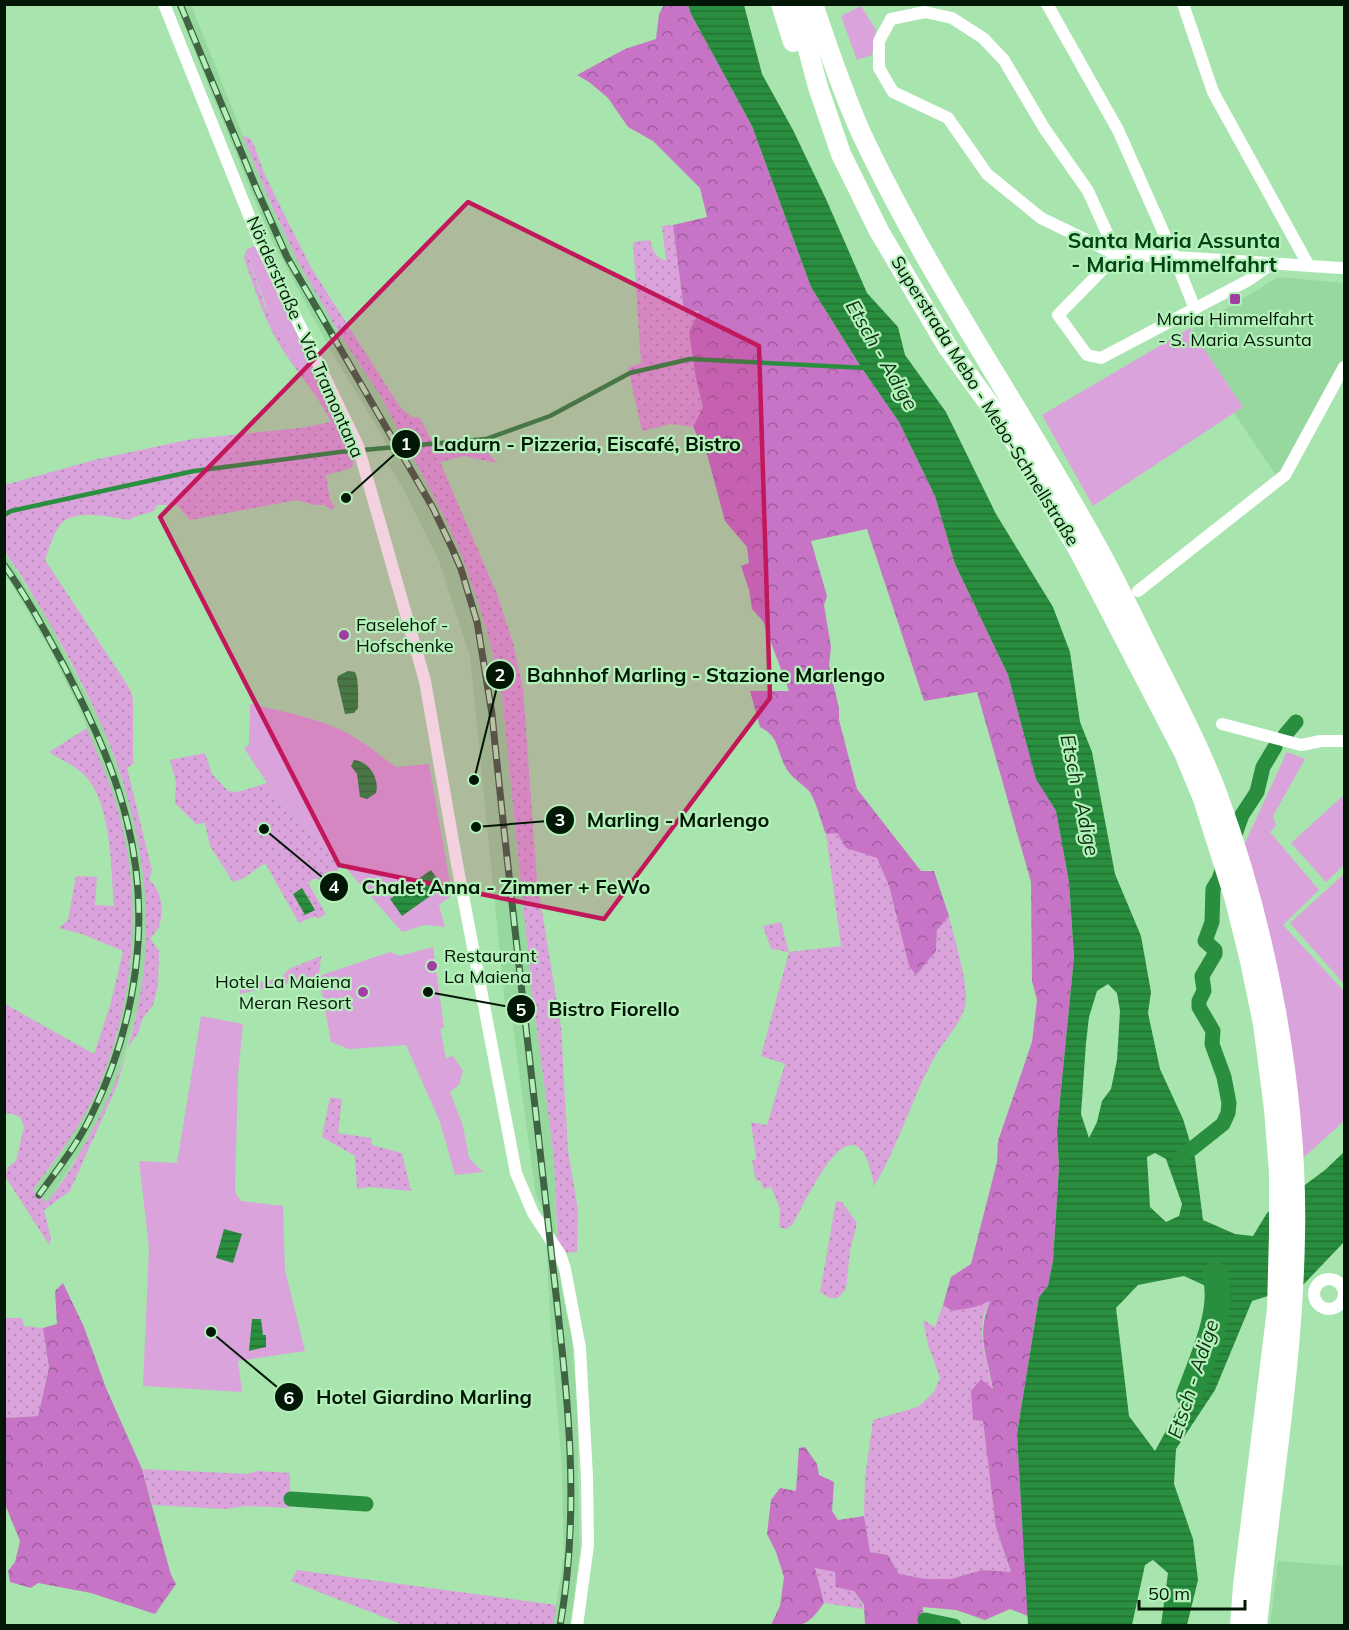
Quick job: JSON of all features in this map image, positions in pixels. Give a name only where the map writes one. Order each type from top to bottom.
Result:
[{"type":"highway","points":[[781,4],[798,58],[818,87]]},
{"type":"highway","points":[[795,4],[818,87]]},
{"type":"highway","name":"Superstrada Mebo - Mebo-Schnellstraße","points":[[813,4],[833,63],[861,132],[900,211],[953,306],[1096,544],[1191,750],[1222,855],[1250,961],[1263,1024],[1274,1108],[1279,1172],[1279,1235],[1284,1309],[1259,1626]]},
{"type":"highway","points":[[828,4],[834,35],[833,63]]},
{"type":"highway","name":"Superstrada Mebo - Mebo-Schnellstraße","points":[[818,87],[841,154],[879,231],[947,346],[1008,430],[1073,541],[1217,795],[1241,868],[1265,960],[1279,1032],[1289,1107],[1295,1233],[1240,1626]]},
{"type":"street","name":"Nörderstraße - Via Tramontana","points":[[164,4],[260,243],[358,446],[425,681],[457,864],[516,1173],[533,1213],[562,1262],[580,1348],[588,1545],[577,1626]]},
{"type":"street","points":[[952,18],[956,4]]},
{"type":"street","points":[[1047,4],[1118,130],[1195,309]]},
{"type":"street","points":[[1183,4],[1213,92],[1309,266]]},
{"type":"street","points":[[1117,255],[1088,190],[1044,128],[1004,60],[983,38],[952,18],[925,12],[891,19],[879,41],[879,68],[893,92],[948,118],[987,174],[1041,218],[1117,255],[1174,256],[1344,268]]},
{"type":"street","points":[[1117,255],[1059,315],[1087,355],[1101,358],[1247,281],[1273,263]]},
{"type":"street","points":[[1138,591],[1285,475],[1344,368]]},
{"type":"street","points":[[1222,724],[1301,745],[1321,741],[1344,741]]},
{"type":"highlighted area","points":[[468,202],[759,346],[770,698],[604,919],[339,865],[160,517]]},
{"type":"shaded area","points":[[176,5],[191,5],[270,204],[298,262],[339,333],[380,395],[442,512],[461,553],[491,646],[502,696],[532,992],[554,1158],[556,1227],[562,1292],[571,1333],[577,1407],[580,1550],[570,1625],[553,1625],[564,1555],[562,1467],[550,1320],[545,1213],[536,1196],[510,1004],[505,1004],[470,656],[439,561],[403,488],[388,464],[394,460],[330,349],[275,246]]},
{"type":"shaded area","points":[[861,6],[876,30],[872,55],[857,60],[841,16]]},
{"type":"shaded area","points":[[243,136],[250,138],[254,145],[264,173],[312,269],[400,407],[412,417],[420,418],[433,443],[481,439],[484,448],[497,463],[464,456],[440,462],[497,594],[513,643],[523,689],[537,881],[561,1027],[568,1150],[578,1210],[577,1252],[558,1253],[554,1158],[532,992],[502,696],[479,605],[461,553],[442,512],[380,395],[339,333],[298,262]]},
{"type":"shaded area","points":[[673,225],[684,311],[699,310],[689,332],[703,407],[693,427],[671,424],[642,431],[628,368],[641,363],[633,242],[650,240],[655,254],[666,261],[662,226]]},
{"type":"shaded area","points":[[255,246],[329,402],[341,420],[338,421],[293,359],[272,323],[246,250]]},
{"type":"shaded area","points":[[246,250],[265,307],[338,421],[341,420],[353,456],[352,468],[326,475],[330,500],[335,507],[332,510],[325,505],[314,505],[297,500],[190,520],[177,505],[157,505],[154,511],[129,520],[93,515],[74,517],[60,525],[51,542],[45,560],[130,689],[133,699],[133,764],[127,768],[152,870],[149,880],[157,889],[161,915],[159,927],[150,939],[159,951],[158,986],[153,1005],[143,1018],[138,1033],[127,1049],[118,1083],[70,1191],[44,1210],[51,1238],[49,1245],[5,1176],[8,1167],[16,1161],[24,1127],[20,1117],[5,1114],[5,1004],[94,1054],[110,1006],[123,951],[82,934],[59,928],[68,920],[76,876],[97,877],[95,905],[114,906],[108,834],[99,799],[91,784],[81,772],[49,752],[87,728],[113,795],[127,848],[131,879],[132,942],[124,1005],[100,1084],[74,1132],[33,1190],[47,1202],[79,1155],[115,1082],[134,1025],[144,969],[146,912],[140,855],[128,799],[109,742],[60,642],[6,553],[3,531],[5,485],[98,459],[192,439],[300,428],[331,422],[271,330],[244,258]]},
{"type":"shaded area","points":[[1278,277],[1344,283],[1344,367],[1279,480],[1234,413],[1243,407],[1191,330]]},
{"type":"shaded area","points":[[1190,328],[1243,407],[1093,506],[1042,415]]},
{"type":"shaded area","points":[[4,552],[48,620],[103,728],[136,826],[145,881],[147,917],[141,998],[116,1082],[100,1118],[47,1203],[33,1191],[60,1154],[96,1094],[117,1035],[131,960],[132,915],[128,859],[120,817],[82,714],[47,644],[5,573]]},
{"type":"shaded area","points":[[250,704],[298,715],[334,727],[358,740],[396,767],[429,764],[452,895],[439,905],[445,927],[425,925],[402,932],[324,843],[300,822],[267,783],[244,748],[249,745]]},
{"type":"shaded area","points":[[1287,752],[1305,759],[1273,816],[1276,826],[1270,832],[1319,890],[1283,925],[1344,991],[1344,1121],[1301,1160],[1244,845]]},
{"type":"shaded area","points":[[205,753],[212,774],[228,791],[238,792],[267,783],[300,822],[324,843],[341,864],[330,884],[315,878],[308,883],[326,914],[318,919],[315,916],[299,923],[265,863],[244,878],[233,882],[210,846],[205,823],[196,824],[175,803],[176,782],[170,760]]},
{"type":"shaded area","points":[[1344,795],[1344,865],[1326,882],[1291,843]]},
{"type":"shaded area","points":[[837,833],[846,848],[877,857],[889,886],[909,966],[916,975],[936,951],[937,930],[949,916],[966,998],[960,1019],[928,1069],[874,1186],[866,1158],[857,1146],[845,1147],[822,1173],[793,1224],[786,1229],[779,1227],[780,1209],[771,1187],[763,1189],[760,1180],[756,1181],[752,1161],[756,1159],[751,1122],[767,1125],[785,1064],[761,1056],[789,952],[841,946],[826,834]]},
{"type":"shaded area","points":[[1344,874],[1344,984],[1290,923]]},
{"type":"shaded area","points":[[781,922],[789,952],[771,949],[763,926]]},
{"type":"shaded area","points":[[433,947],[444,1028],[440,1029],[446,1058],[453,1056],[463,1071],[459,1085],[450,1092],[463,1126],[469,1158],[483,1172],[455,1175],[440,1122],[406,1045],[349,1049],[331,1042],[319,976],[390,952],[400,956]]},
{"type":"shaded area","points":[[321,956],[319,976],[240,994],[240,987],[282,977],[289,969]]},
{"type":"shaded area","points":[[201,1016],[243,1024],[238,1075],[235,1192],[241,1201],[283,1206],[285,1270],[305,1351],[238,1361],[242,1392],[143,1386],[149,1248],[139,1161],[177,1163]]},
{"type":"shaded area","points":[[330,1097],[342,1099],[338,1133],[371,1138],[372,1145],[402,1153],[411,1191],[370,1187],[357,1189],[355,1156],[322,1137]]},
{"type":"shaded area","points":[[836,1201],[842,1202],[857,1223],[850,1251],[846,1289],[838,1298],[829,1298],[820,1292]]},
{"type":"shaded area","points":[[990,1300],[983,1318],[982,1336],[993,1391],[973,1420],[983,1420],[996,1528],[1011,1573],[982,1570],[951,1579],[926,1579],[899,1574],[888,1555],[870,1552],[864,1516],[865,1477],[873,1420],[918,1407],[934,1392],[940,1378],[928,1345],[923,1320],[935,1327],[943,1305],[952,1311]]},
{"type":"shaded area","points":[[4,1318],[22,1318],[24,1326],[43,1328],[49,1368],[38,1416],[5,1418]]},
{"type":"shaded area","points":[[142,1469],[248,1474],[256,1471],[290,1473],[290,1508],[247,1506],[225,1509],[153,1505]]},
{"type":"shaded area","points":[[1278,1561],[1344,1566],[1344,1625],[1270,1625]]},
{"type":"shaded area","points":[[815,1568],[838,1573],[852,1588],[864,1609],[824,1603]]},
{"type":"shaded area","points":[[297,1570],[556,1605],[553,1625],[404,1625],[291,1581]]},
{"type":"green space","points":[[664,5],[688,5],[752,126],[811,287],[899,422],[935,496],[955,564],[1008,675],[1036,778],[1056,811],[1069,882],[1074,957],[1057,1131],[1059,1167],[1053,1261],[1048,1286],[1039,1297],[1017,1434],[1028,1616],[1010,1609],[985,1620],[956,1610],[923,1607],[922,1625],[865,1625],[864,1605],[854,1591],[836,1587],[835,1572],[815,1568],[824,1603],[818,1612],[802,1624],[771,1625],[780,1606],[784,1577],[767,1534],[771,1500],[780,1488],[796,1491],[799,1448],[805,1447],[817,1464],[819,1475],[834,1482],[832,1511],[838,1520],[864,1516],[870,1552],[888,1555],[899,1574],[926,1579],[951,1579],[982,1570],[1011,1572],[996,1528],[983,1421],[973,1420],[971,1391],[981,1379],[993,1389],[983,1335],[990,1301],[975,1307],[952,1311],[943,1305],[951,1277],[971,1264],[997,1162],[998,1141],[1032,1042],[1037,1000],[1032,981],[1031,882],[977,692],[924,701],[867,529],[811,541],[827,596],[824,605],[831,647],[829,666],[839,708],[839,720],[857,789],[921,871],[934,871],[949,916],[937,930],[936,951],[916,975],[909,966],[889,886],[877,858],[846,848],[837,833],[826,834],[811,794],[789,773],[774,739],[760,727],[750,691],[789,691],[763,621],[752,609],[749,590],[741,566],[749,563],[747,547],[725,521],[707,454],[693,427],[703,407],[689,332],[699,311],[684,311],[673,225],[707,217],[700,188],[653,141],[628,127],[608,98],[577,75],[625,49],[656,39],[659,14]]},
{"type":"green space","points":[[63,1283],[84,1327],[106,1388],[142,1469],[171,1575],[176,1584],[155,1614],[91,1593],[38,1583],[31,1588],[10,1582],[8,1571],[15,1562],[20,1541],[5,1504],[5,1418],[38,1416],[49,1368],[43,1328],[57,1324],[55,1291]]},
{"type":"water","points":[[688,5],[744,5],[762,74],[793,130],[867,293],[898,327],[905,355],[946,412],[996,514],[1053,607],[1070,652],[1080,722],[1092,752],[1115,874],[1141,936],[1151,992],[1148,1013],[1160,1069],[1183,1119],[1195,1158],[1203,1220],[1235,1234],[1253,1236],[1267,1213],[1325,1170],[1344,1152],[1344,1242],[1303,1285],[1252,1301],[1215,1390],[1176,1449],[1174,1484],[1193,1539],[1198,1580],[1187,1625],[1161,1625],[1168,1573],[1153,1560],[1145,1565],[1132,1625],[1028,1625],[1017,1434],[1039,1297],[1048,1286],[1053,1261],[1059,1167],[1057,1131],[1074,957],[1069,882],[1056,811],[1036,779],[1008,675],[955,564],[935,496],[899,422],[811,287],[752,126]],"holes":[[[1108,984],[1117,993],[1120,1011],[1117,1060],[1111,1089],[1102,1101],[1097,1122],[1089,1138],[1081,1114],[1089,1017],[1097,991]],[[1155,1153],[1166,1159],[1182,1204],[1179,1216],[1166,1222],[1150,1207],[1147,1157]],[[1184,1276],[1208,1287],[1219,1316],[1196,1376],[1155,1451],[1129,1416],[1116,1308],[1138,1285]]]},
{"type":"water","points":[[348,671],[355,672],[356,675],[358,708],[354,713],[345,714],[337,680],[338,676]]},
{"type":"water","points":[[354,760],[369,767],[375,777],[376,793],[367,799],[360,797],[357,774],[351,766]]},
{"type":"water","points":[[431,870],[443,887],[402,916],[390,899]]},
{"type":"water","points":[[302,888],[315,910],[305,915],[293,894]]},
{"type":"water","points":[[224,1229],[242,1234],[233,1263],[216,1258]]},
{"type":"water","points":[[252,1319],[261,1319],[263,1335],[266,1335],[266,1347],[249,1351]]},
{"type":"waterway","points":[[4,515],[11,511],[194,471],[340,452],[486,439],[550,416],[630,373],[690,359],[866,368]]},
{"type":"waterway","points":[[1285,735],[1296,722]]},
{"type":"waterway","points":[[1179,1159],[1223,1124],[1228,1113],[1229,1103],[1224,1077],[1212,1044],[1213,1031],[1199,1007],[1204,991],[1202,976],[1215,954],[1215,950],[1205,941],[1212,922],[1213,889],[1219,879],[1242,815],[1257,792],[1263,767],[1275,747]]},
{"type":"waterway","name":"Etsch - Adige","points":[[1189,1395],[1215,1319],[1218,1289],[1215,1275]]},
{"type":"waterway","points":[[291,1499],[366,1504]]},
{"type":"waterway","points":[[925,1620],[954,1626]]},
{"type":"railway","points":[[180,4],[287,257],[433,508],[461,569],[477,622],[492,714],[565,1379],[571,1477],[567,1576],[560,1626]]},
{"type":"railway","points":[[4,565],[64,666],[108,761],[127,821],[138,896],[135,972],[129,1009],[119,1046],[91,1116],[39,1195]]},
{"type":"place","name":"Maria Himmelfahrt - S. Maria Assunta","points":[[1235,299]]},
{"type":"place","name":"Ladurn - Pizzeria, Eiscafé, Bistro","points":[[346,498]]},
{"type":"place","name":"Faselehof - Hofschenke","points":[[344,635]]},
{"type":"place","name":"Bahnhof Marling - Stazione Marlengo","points":[[474,780]]},
{"type":"place","name":"Marling - Marlengo","points":[[476,827]]},
{"type":"place","name":"Chalet Anna - Zimmer + FeWo","points":[[264,829]]},
{"type":"place","name":"Restaurant La Maiena","points":[[432,966]]},
{"type":"place","name":"Hotel La Maiena Meran Resort","points":[[363,992]]},
{"type":"place","name":"Bistro Fiorello","points":[[428,992]]},
{"type":"place","name":"Hotel Giardino Marling","points":[[211,1332]]},
{"type":"district","name":"Santa Maria Assunta - Maria Himmelfahrt","points":[[1174,253]]}]
